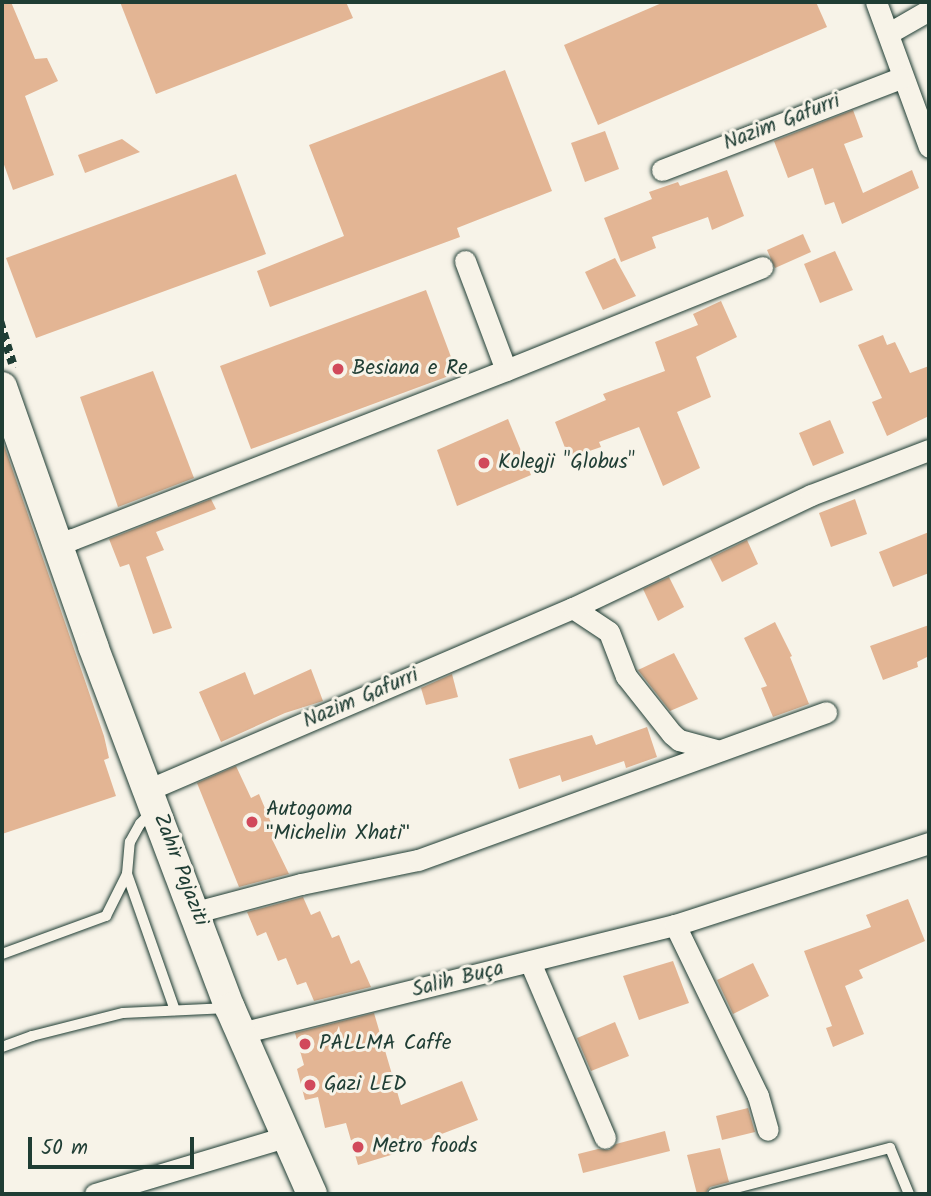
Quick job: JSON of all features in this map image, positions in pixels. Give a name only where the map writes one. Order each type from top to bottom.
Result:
[{"type":"main road","name":"Zahir Pajaziti","points":[[2,387],[93,646],[236,1020],[312,1194]]},
{"type":"street","points":[[876,2],[929,147]]},
{"type":"street","points":[[889,33],[929,10]]},
{"type":"street","name":"Nazim Gafurri","points":[[662,170],[903,77]]},
{"type":"street","points":[[465,261],[506,370]]},
{"type":"street","points":[[58,542],[73,539],[506,370],[604,328],[762,267]]},
{"type":"street","name":"Nazim Gafurri","points":[[153,798],[573,608],[811,495],[929,450]]},
{"type":"street","points":[[573,608],[609,632],[626,676],[672,734],[679,740],[716,750]]},
{"type":"street","points":[[196,912],[301,884],[418,860],[826,712]]},
{"type":"street","name":"Salih Buça","points":[[236,1020],[530,962],[675,925],[929,843]]},
{"type":"street","points":[[675,925],[758,1096],[768,1130]]},
{"type":"street","points":[[530,962],[605,1139]]},
{"type":"street","points":[[95,1194],[288,1136]]},
{"type":"lane","points":[[2,954],[106,916],[127,874],[130,842],[153,798]]},
{"type":"lane","points":[[127,874],[175,1010]]},
{"type":"lane","points":[[2,1047],[32,1036],[123,1013],[175,1010],[236,1020]]},
{"type":"lane","points":[[713,1194],[890,1148],[909,1194]]},
{"type":"building","points":[[2,2],[11,2],[35,59],[47,58],[58,81],[25,96],[54,175],[13,190],[2,159]]},
{"type":"building","points":[[120,2],[346,2],[353,18],[156,94]]},
{"type":"building","points":[[664,2],[816,2],[827,27],[598,125],[564,45]]},
{"type":"building","points":[[505,70],[552,191],[457,228],[460,237],[270,307],[257,271],[344,236],[309,145]]},
{"type":"building","points":[[853,110],[863,137],[844,144],[863,193],[912,170],[919,188],[842,224],[834,202],[825,205],[813,168],[788,178],[774,141]]},
{"type":"building","points":[[605,131],[619,169],[585,182],[571,143]]},
{"type":"building","points":[[122,139],[140,152],[85,173],[78,155]]},
{"type":"building","points":[[727,170],[744,216],[712,230],[708,217],[652,237],[656,248],[621,262],[604,218],[652,199],[649,192],[678,182],[680,186]]},
{"type":"building","points":[[236,174],[266,254],[36,338],[6,258]]},
{"type":"building","points":[[803,234],[811,252],[775,268],[767,250]]},
{"type":"building","points":[[835,251],[853,290],[820,303],[804,264]]},
{"type":"building","points":[[615,258],[636,296],[603,310],[585,272]]},
{"type":"building","name":"Besiana e Re","points":[[426,290],[457,373],[251,449],[220,366]]},
{"type":"building","points":[[721,301],[737,337],[696,357],[711,397],[677,412],[700,468],[663,486],[639,427],[599,442],[601,447],[569,458],[555,422],[606,400],[603,394],[665,371],[655,342],[698,325],[693,314]]},
{"type":"building","points":[[883,335],[887,345],[895,342],[910,373],[929,366],[929,416],[887,436],[872,402],[882,398],[858,345]]},
{"type":"building","points":[[153,371],[194,478],[118,507],[80,397]]},
{"type":"building","name":"Kolegji \"Globus\"","points":[[508,419],[531,475],[457,506],[437,450]]},
{"type":"building","points":[[830,420],[844,453],[813,466],[799,433]]},
{"type":"building","points":[[2,439],[104,736],[109,758],[104,760],[116,796],[2,834]]},
{"type":"building","points":[[211,499],[216,509],[156,532],[164,550],[146,557],[172,628],[153,634],[129,564],[120,567],[109,539]]},
{"type":"building","points":[[855,499],[867,534],[831,547],[819,513]]},
{"type":"building","points":[[929,532],[929,573],[893,587],[879,552]]},
{"type":"building","points":[[747,540],[758,564],[722,582],[710,558]]},
{"type":"building","points":[[669,577],[684,607],[658,621],[643,589]]},
{"type":"building","points":[[775,622],[792,656],[790,657],[809,704],[773,717],[761,688],[767,686],[744,638]]},
{"type":"building","points":[[929,625],[929,656],[917,662],[918,667],[883,680],[870,646]]},
{"type":"building","points":[[674,653],[698,699],[670,711],[638,670]]},
{"type":"building","points":[[311,669],[323,701],[285,713],[221,742],[199,692],[245,672],[254,695]]},
{"type":"building","points":[[452,674],[458,697],[426,705],[421,688]]},
{"type":"building","points":[[647,727],[657,757],[626,768],[624,761],[562,782],[560,775],[519,789],[509,759],[592,735],[596,745]]},
{"type":"building","points":[[236,766],[251,798],[259,794],[277,837],[272,839],[289,874],[239,887],[197,783]]},
{"type":"building","points":[[303,897],[311,915],[320,911],[332,938],[339,935],[351,964],[359,960],[371,987],[314,1001],[306,982],[297,985],[286,958],[278,961],[266,932],[257,936],[247,912]]},
{"type":"building","points":[[908,899],[925,941],[859,970],[863,978],[845,986],[864,1034],[833,1047],[826,1028],[832,1026],[804,951],[871,927],[866,915]]},
{"type":"building","points":[[673,961],[689,1003],[639,1020],[623,976]]},
{"type":"building","points":[[753,963],[769,996],[733,1014],[717,980]]},
{"type":"building","points":[[374,1013],[401,1105],[462,1081],[478,1120],[413,1145],[414,1148],[358,1165],[346,1123],[325,1128],[318,1097],[305,1100],[297,1069],[304,1065],[295,1033]]},
{"type":"building","points":[[615,1022],[629,1056],[591,1071],[577,1038]]},
{"type":"building","points":[[748,1108],[755,1132],[722,1140],[716,1116]]},
{"type":"building","points":[[665,1131],[670,1151],[583,1173],[578,1154],[598,1149],[609,1150],[616,1144]]},
{"type":"building","points":[[720,1148],[729,1182],[710,1187],[705,1194],[697,1194],[687,1155]]},
{"type":"place","name":"Besiana e Re","points":[[338,369]]},
{"type":"place","name":"Kolegji \"Globus\"","points":[[484,463]]},
{"type":"place","name":"Autogoma ʺMichelin Xhatiʺ","points":[[252,822]]},
{"type":"place","name":"PALLMA Caffe","points":[[305,1044]]},
{"type":"place","name":"Gazi LED","points":[[310,1085]]},
{"type":"place","name":"Metro foods","points":[[358,1147]]}]
